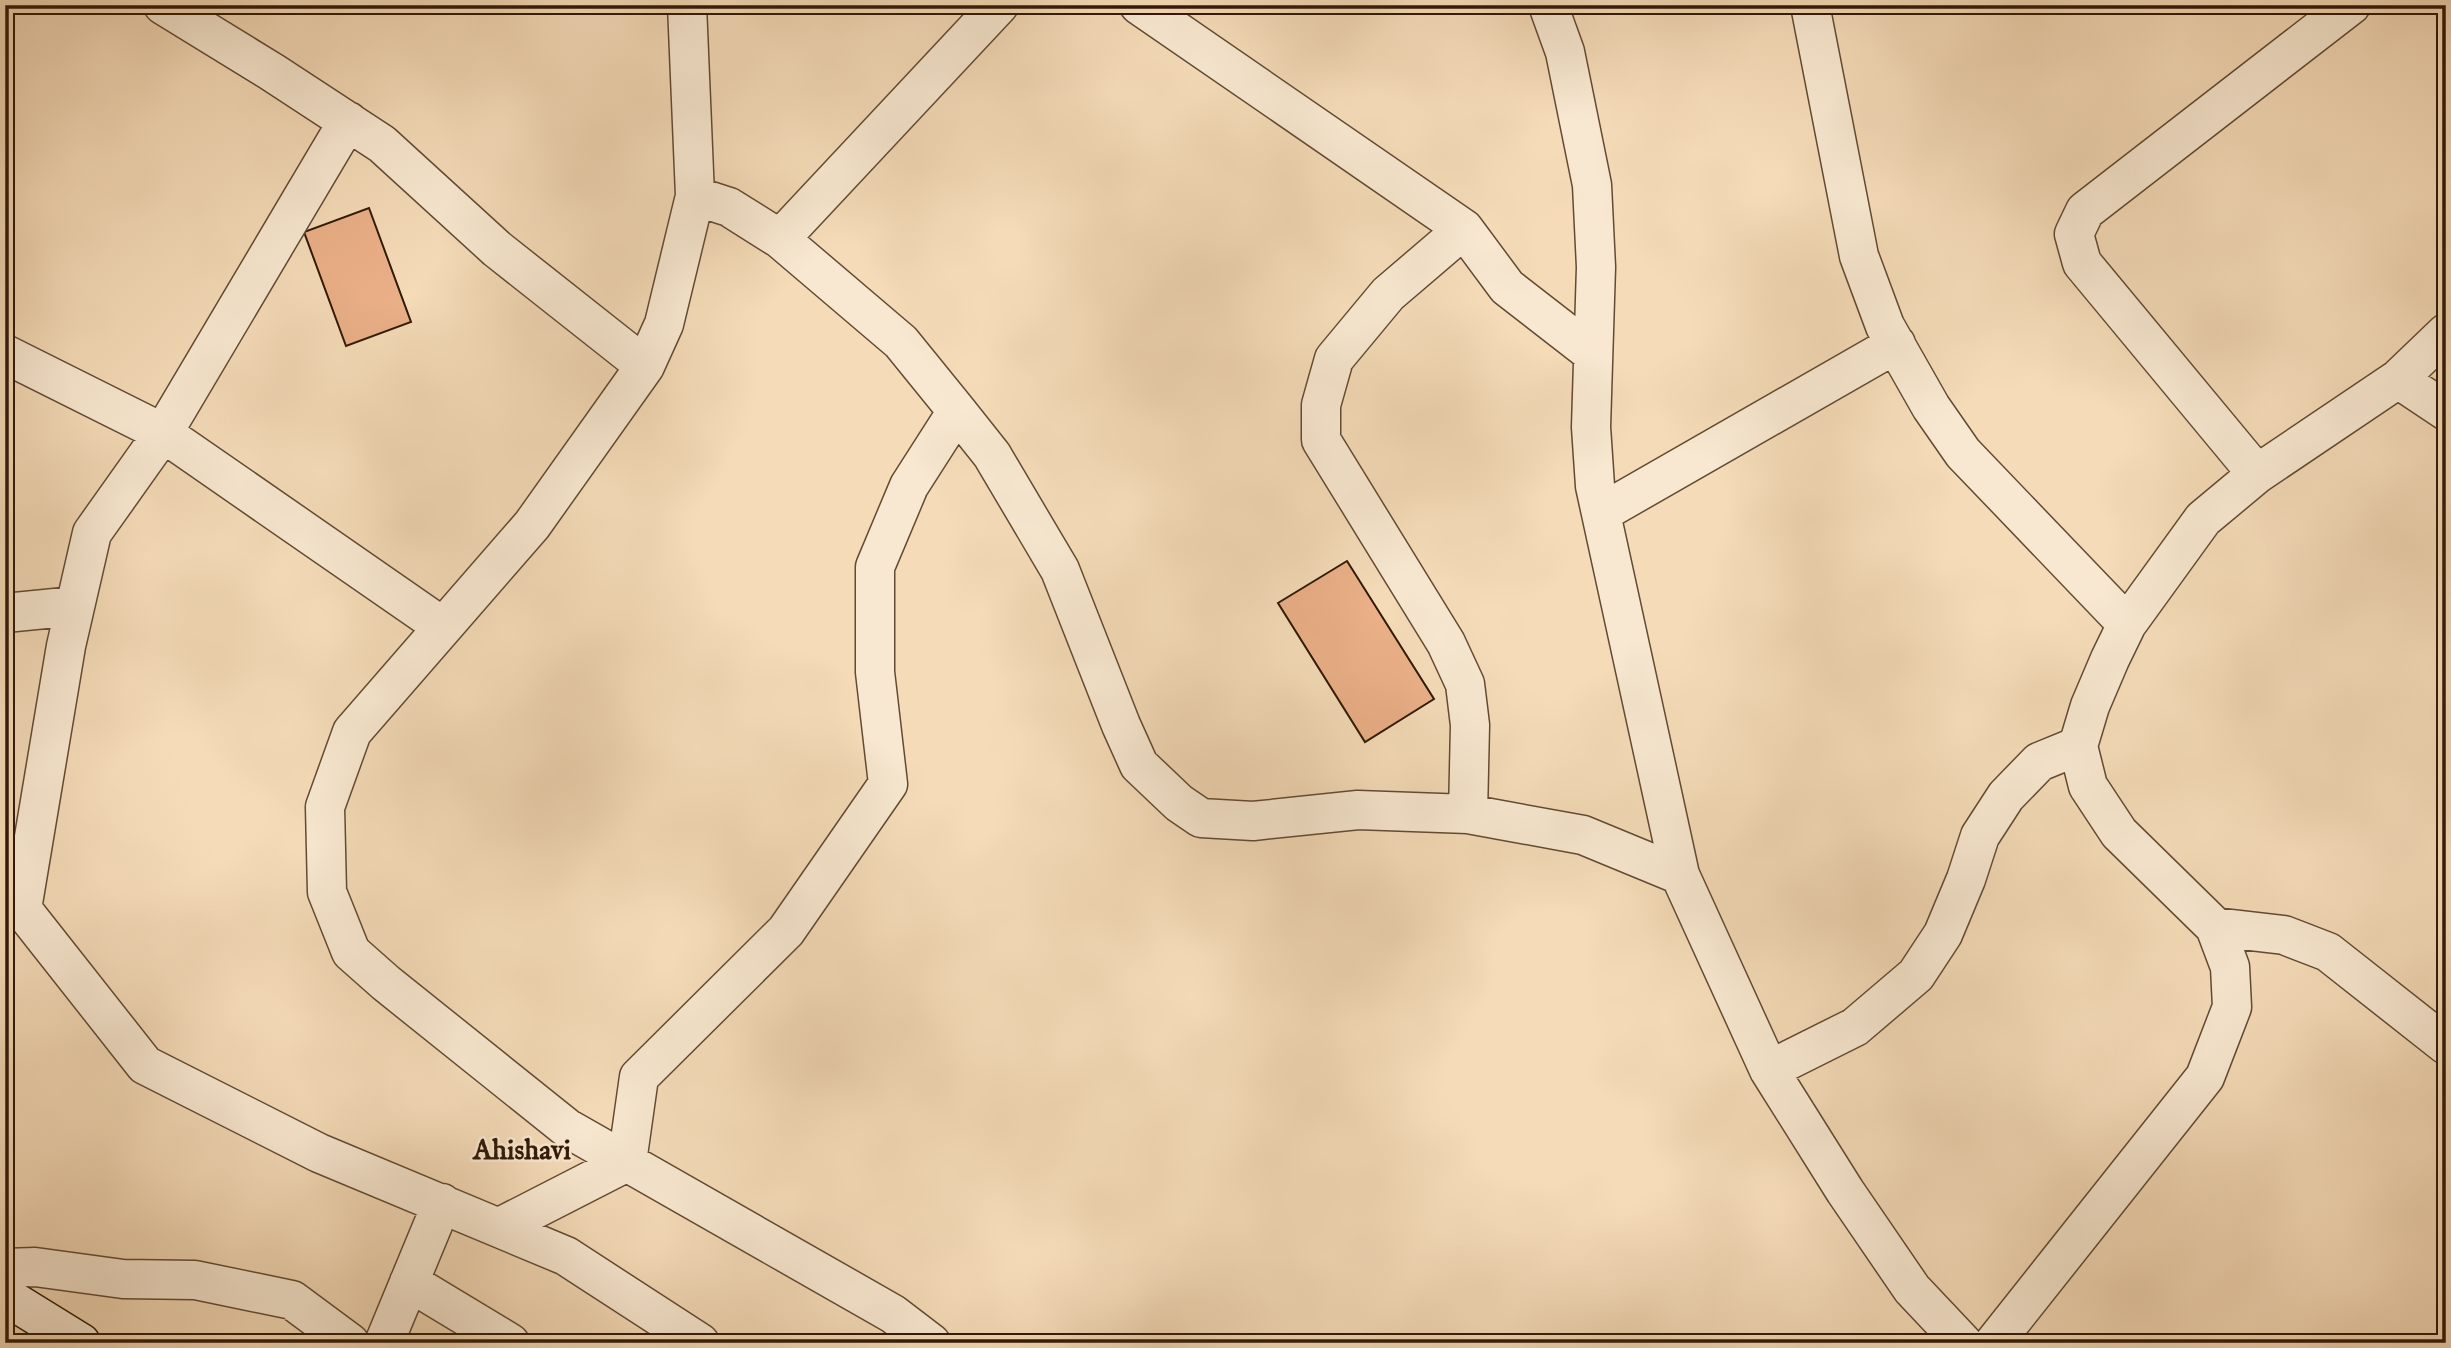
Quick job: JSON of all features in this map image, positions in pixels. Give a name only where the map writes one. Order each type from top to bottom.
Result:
[{"type":"street","points":[[163,5],[382,144],[497,249],[645,366]]},
{"type":"street","points":[[687,5],[695,196],[664,324],[645,366],[532,525],[352,732],[325,807],[327,892],[351,952],[567,1128],[893,1314],[931,1343]]},
{"type":"street","points":[[780,239],[999,5]]},
{"type":"street","points":[[1139,5],[1464,229],[1507,288],[1592,353]]},
{"type":"street","points":[[1548,5],[1564,52],[1592,185],[1596,267],[1591,427],[1595,486],[1680,875],[1769,1070],[1845,1191],[1912,1289],[1963,1343]]},
{"type":"street","points":[[1810,5],[1859,256],[1885,326],[1931,407],[1963,453],[2127,624]]},
{"type":"street","points":[[2257,474],[2082,263],[2074,234],[2085,211],[2351,5]]},
{"type":"street","points":[[348,121],[163,433],[92,533],[66,646],[14,907],[145,1065],[319,1153],[566,1256],[700,1343]]},
{"type":"street","points":[[695,196],[729,207],[780,239],[901,342],[957,411],[992,455],[1060,569],[1139,765],[1179,803],[1201,818],[1254,821],[1358,810],[1468,814],[1583,835],[1680,875]]},
{"type":"street","points":[[1464,229],[1388,295],[1334,359],[1321,405],[1321,440],[1446,643],[1465,684],[1470,725],[1468,814]]},
{"type":"street","points":[[1994,1343],[2205,1077],[2232,1007],[2230,967],[2215,927],[2119,833],[2088,786],[2078,746],[2090,706],[2127,624],[2203,519],[2257,474],[2398,379],[2446,333]]},
{"type":"street","points":[[1601,513],[1896,344]]},
{"type":"street","points":[[5,354],[163,433],[443,627]]},
{"type":"street","points":[[2398,379],[2446,411]]},
{"type":"street","points":[[627,1162],[639,1077],[786,931],[888,784],[875,671],[875,567],[909,486],[957,411]]},
{"type":"street","points":[[5,613],[75,606]]},
{"type":"street","points":[[1769,1070],[1855,1027],[1916,975],[1943,934],[1980,836],[2006,796],[2039,762],[2078,746]]},
{"type":"street","points":[[2215,927],[2284,935],[2328,952],[2446,1045]]},
{"type":"street","points":[[500,1227],[627,1162]]},
{"type":"street","points":[[384,1343],[442,1203]]},
{"type":"street","points":[[5,1268],[35,1267],[123,1279],[195,1280],[292,1300],[350,1343]]},
{"type":"street","points":[[410,1282],[510,1343]]},
{"type":"street","points":[[5,1296],[81,1343]]},
{"type":"building","points":[[369,208],[411,322],[346,346],[304,232]]},
{"type":"building","points":[[1347,561],[1434,699],[1365,742],[1278,603]]},
{"type":"district","name":"Ahishavi","points":[[522,1151]]}]
